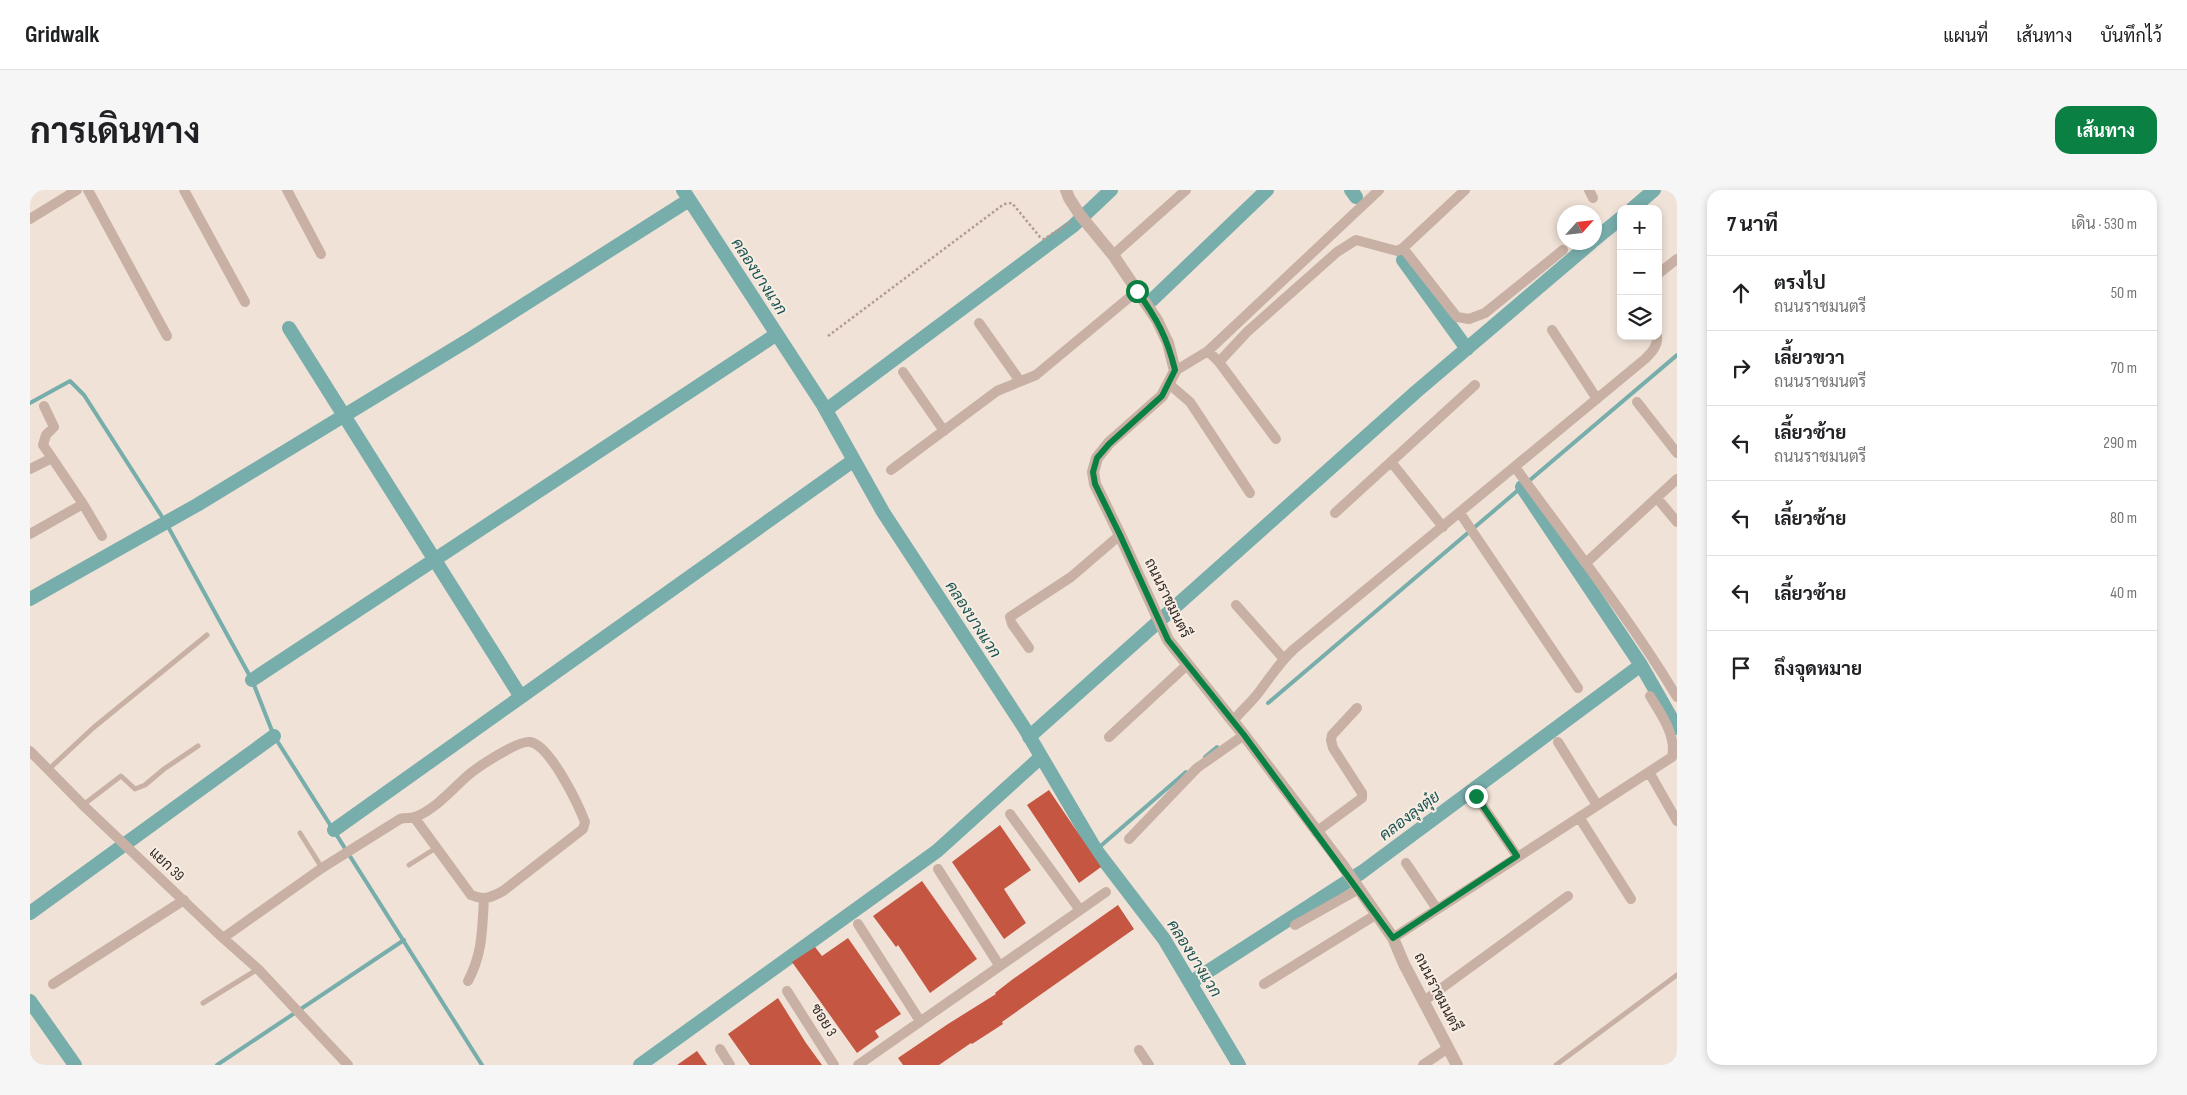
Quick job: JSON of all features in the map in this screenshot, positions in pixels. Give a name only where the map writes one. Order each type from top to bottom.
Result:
[{"type":"street","points":[[30,219],[77,190]]},
{"type":"street","points":[[88,190],[167,336]]},
{"type":"street","points":[[184,190],[245,302]]},
{"type":"street","points":[[286,190],[321,254]]},
{"type":"street","points":[[1066,190],[1080,215],[1113,255],[1157,320],[1168,343],[1175,370],[1208,351],[1379,190]]},
{"type":"street","points":[[1113,255],[1186,190]]},
{"type":"street","points":[[1220,362],[1247,332],[1337,252],[1356,240],[1392,251],[1403,248],[1465,190]]},
{"type":"street","points":[[1326,238],[1337,252]]},
{"type":"street","points":[[1403,248],[1456,317],[1469,319],[1485,313],[1563,250]]},
{"type":"street","points":[[1662,271],[1677,260]]},
{"type":"street","points":[[891,470],[997,391],[1036,375],[1137,291]]},
{"type":"street","points":[[979,323],[1020,381]]},
{"type":"street","points":[[1552,330],[1597,399]]},
{"type":"street","points":[[1233,720],[1262,689],[1267,678],[1284,659],[1443,527],[1462,517],[1517,470],[1654,350],[1657,340]]},
{"type":"street","points":[[1208,351],[1220,362],[1276,439]]},
{"type":"street","name":"ถนนราชมนตรี","points":[[1175,370],[1170,384],[1162,396],[1109,444],[1097,458],[1093,472],[1095,484],[1168,640],[1233,720],[1377,914],[1393,938],[1457,1065]]},
{"type":"street","points":[[903,372],[944,431]]},
{"type":"street","points":[[1170,384],[1190,402],[1250,493]]},
{"type":"street","points":[[1335,513],[1475,386]]},
{"type":"street","points":[[1637,402],[1677,453]]},
{"type":"street","points":[[44,406],[54,427],[44,439],[43,445],[102,536]]},
{"type":"street","points":[[30,469],[52,458]]},
{"type":"street","points":[[1392,463],[1443,527]]},
{"type":"street","points":[[1517,470],[1643,642],[1677,697]]},
{"type":"street","points":[[1586,562],[1677,479]]},
{"type":"street","points":[[1657,498],[1677,522]]},
{"type":"street","points":[[30,534],[83,504]]},
{"type":"street","points":[[1462,517],[1578,688]]},
{"type":"street","points":[[1028,648],[1012,624],[1010,617],[1071,577],[1120,535]]},
{"type":"street","points":[[1236,605],[1284,659]]},
{"type":"street","points":[[1109,736],[1188,664]]},
{"type":"street","points":[[1393,938],[1672,757],[1675,749],[1672,735],[1650,696]]},
{"type":"street","points":[[1316,832],[1362,798],[1362,793],[1332,748],[1330,740],[1332,735],[1357,708]]},
{"type":"street","points":[[1129,838],[1197,768],[1244,735]]},
{"type":"street","points":[[223,938],[360,843],[400,819],[414,817],[446,798],[466,777],[480,767],[515,746],[526,742],[532,742],[547,753],[585,822],[583,829],[503,891],[490,898],[479,899],[471,895],[414,817]]},
{"type":"street","points":[[1558,742],[1597,805]]},
{"type":"street","name":"แยก 39","points":[[30,751],[83,805],[258,969],[348,1065]]},
{"type":"street","points":[[1648,772],[1677,821]]},
{"type":"street","points":[[1476,796],[1517,856]]},
{"type":"street","points":[[1010,814],[1080,910]]},
{"type":"street","points":[[1579,817],[1630,900]]},
{"type":"street","points":[[1406,863],[1437,909]]},
{"type":"street","points":[[938,870],[999,965]]},
{"type":"street","points":[[1295,925],[1357,887]]},
{"type":"street","points":[[858,1065],[1106,892]]},
{"type":"street","points":[[1424,1001],[1568,896]]},
{"type":"street","points":[[468,981],[476,967],[482,942],[484,898]]},
{"type":"street","points":[[53,984],[184,900]]},
{"type":"street","points":[[1264,984],[1377,914]]},
{"type":"street","points":[[858,924],[920,1021]]},
{"type":"street","name":"ซอย 3","points":[[787,991],[834,1065]]},
{"type":"street","points":[[1423,1065],[1448,1048]]},
{"type":"street","points":[[720,1049],[730,1065]]},
{"type":"street","points":[[1139,1050],[1149,1065]]},
{"type":"lane","points":[[48,770],[94,728],[207,635]]},
{"type":"lane","points":[[83,805],[121,776],[135,789],[141,788],[164,768],[198,746]]},
{"type":"lane","points":[[300,833],[322,868]]},
{"type":"lane","points":[[409,865],[437,848]]},
{"type":"lane","points":[[203,1003],[258,969]]},
{"type":"lane","points":[[1556,1065],[1677,975]]},
{"type":"path","points":[[828,336],[1004,204],[1012,203],[1040,237],[1044,239],[1080,215]]},
{"type":"building","points":[[1049,790],[1101,867],[1079,883],[1027,805]]},
{"type":"building","points":[[1000,825],[1031,870],[1004,889],[1026,923],[1004,939],[952,862]]},
{"type":"building","points":[[922,881],[977,959],[930,993],[898,945],[896,947],[873,916]]},
{"type":"building","points":[[1118,905],[1134,929],[1002,1022],[1003,1024],[939,1065],[903,1065],[898,1058],[996,994],[1013,979]]},
{"type":"building","points":[[848,938],[901,1014],[875,1031],[879,1037],[857,1053],[792,962],[815,947],[822,956]]},
{"type":"building","points":[[778,998],[822,1065],[750,1065],[728,1034]]},
{"type":"building","points":[[697,1051],[707,1065],[677,1065]]},
{"type":"waterway","name":"คลองบางแวก","points":[[683,190],[823,405],[883,512],[1025,729],[1096,850],[1164,939],[1239,1065]]},
{"type":"waterway","points":[[826,410],[1073,226],[1111,190]]},
{"type":"waterway","points":[[1152,300],[1267,190]]},
{"type":"waterway","points":[[1351,190],[1356,197]]},
{"type":"waterway","points":[[1637,205],[1654,190]]},
{"type":"waterway","points":[[30,599],[197,505],[470,339],[689,200]]},
{"type":"waterway","points":[[1602,233],[1617,221]]},
{"type":"waterway","points":[[1029,737],[1417,391],[1583,250]]},
{"type":"waterway","points":[[1403,260],[1467,349]]},
{"type":"waterway","points":[[289,328],[521,697]]},
{"type":"waterway","points":[[252,680],[777,334]]},
{"type":"waterway","points":[[1268,703],[1677,355]]},
{"type":"waterway","points":[[30,403],[70,381],[84,395],[166,523],[252,680],[274,736],[482,1065]]},
{"type":"waterway","points":[[334,830],[854,460]]},
{"type":"waterway","points":[[1522,487],[1641,665],[1677,728]]},
{"type":"waterway","name":"คลองลุงตุ๋ย","points":[[1190,983],[1362,872],[1641,665]]},
{"type":"waterway","points":[[30,913],[274,736]]},
{"type":"waterway","points":[[1205,757],[1217,747]]},
{"type":"waterway","points":[[640,1065],[937,851],[1041,757]]},
{"type":"waterway","points":[[1096,850],[1186,772]]},
{"type":"waterway","points":[[217,1065],[404,940]]},
{"type":"waterway","points":[[30,1001],[75,1065]]},
{"type":"route","points":[[1137,291],[1157,320],[1168,343],[1175,370],[1170,384],[1162,396],[1109,444],[1097,458],[1093,472],[1095,484],[1168,640],[1244,735],[1393,938],[1517,856],[1476,796]]}]
